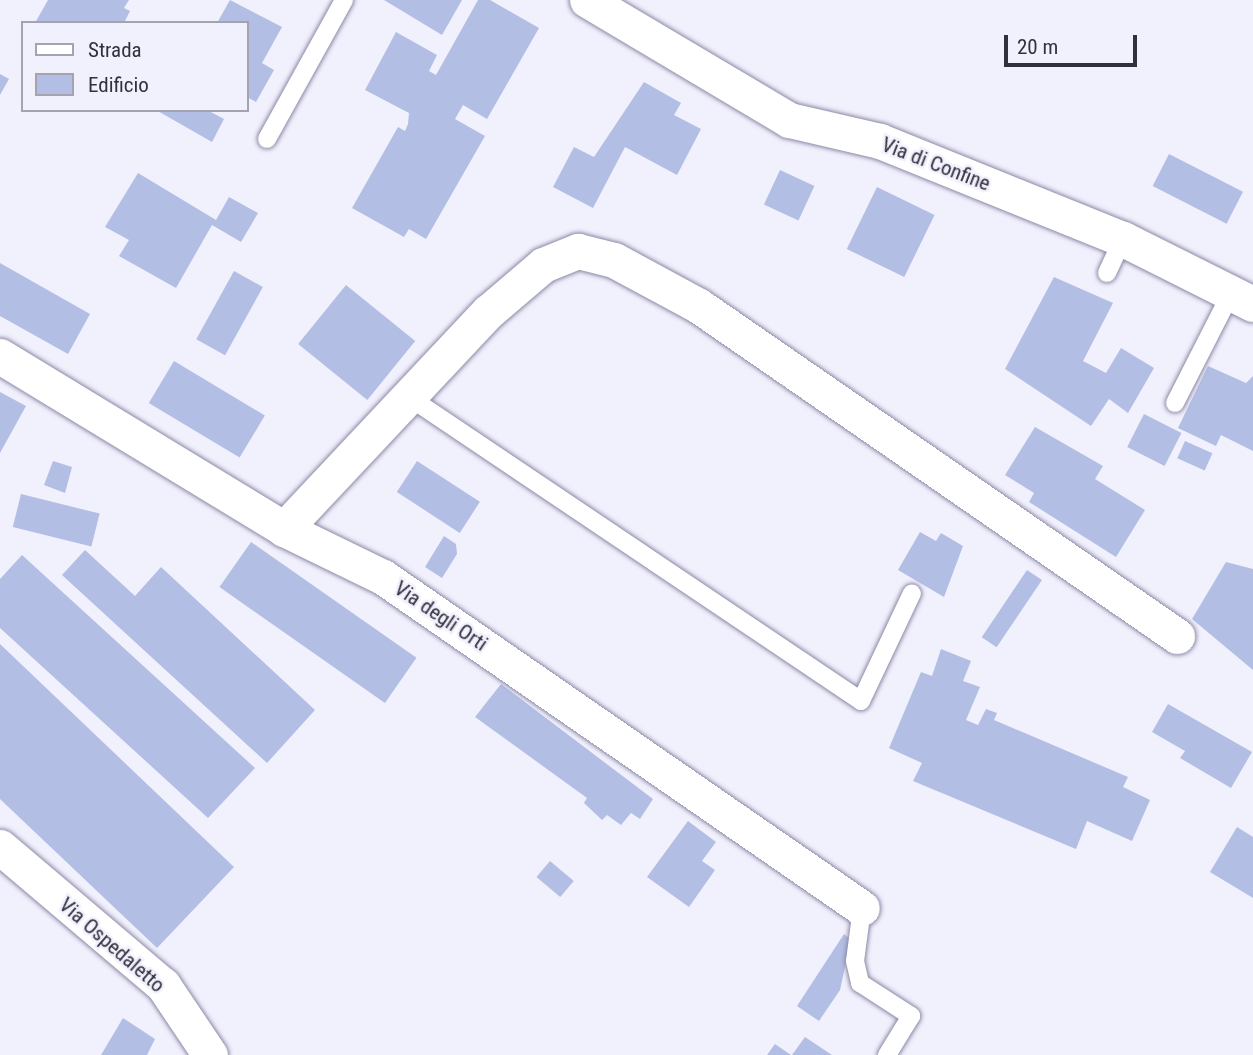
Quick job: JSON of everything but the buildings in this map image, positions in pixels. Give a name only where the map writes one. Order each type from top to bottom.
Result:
[{"type":"street","name":"Via di Confine","points":[[587,0],[789,120],[880,141],[1123,239],[1242,299]]},
{"type":"street","points":[[284,529],[406,395],[543,265],[578,251],[614,260],[699,306],[1177,636]]},
{"type":"street","name":"Via degli Orti","points":[[0,356],[284,529],[383,577],[862,908]]},
{"type":"street","name":"Via Ospedaletto","points":[[0,847],[163,985],[210,1055]]},
{"type":"lane","points":[[267,139],[344,0]]},
{"type":"lane","points":[[1107,273],[1123,239]]},
{"type":"lane","points":[[1175,403],[1242,299]]},
{"type":"lane","points":[[406,395],[861,701],[912,593]]},
{"type":"lane","points":[[862,908],[855,961],[860,983],[911,1016],[887,1055]]}]
